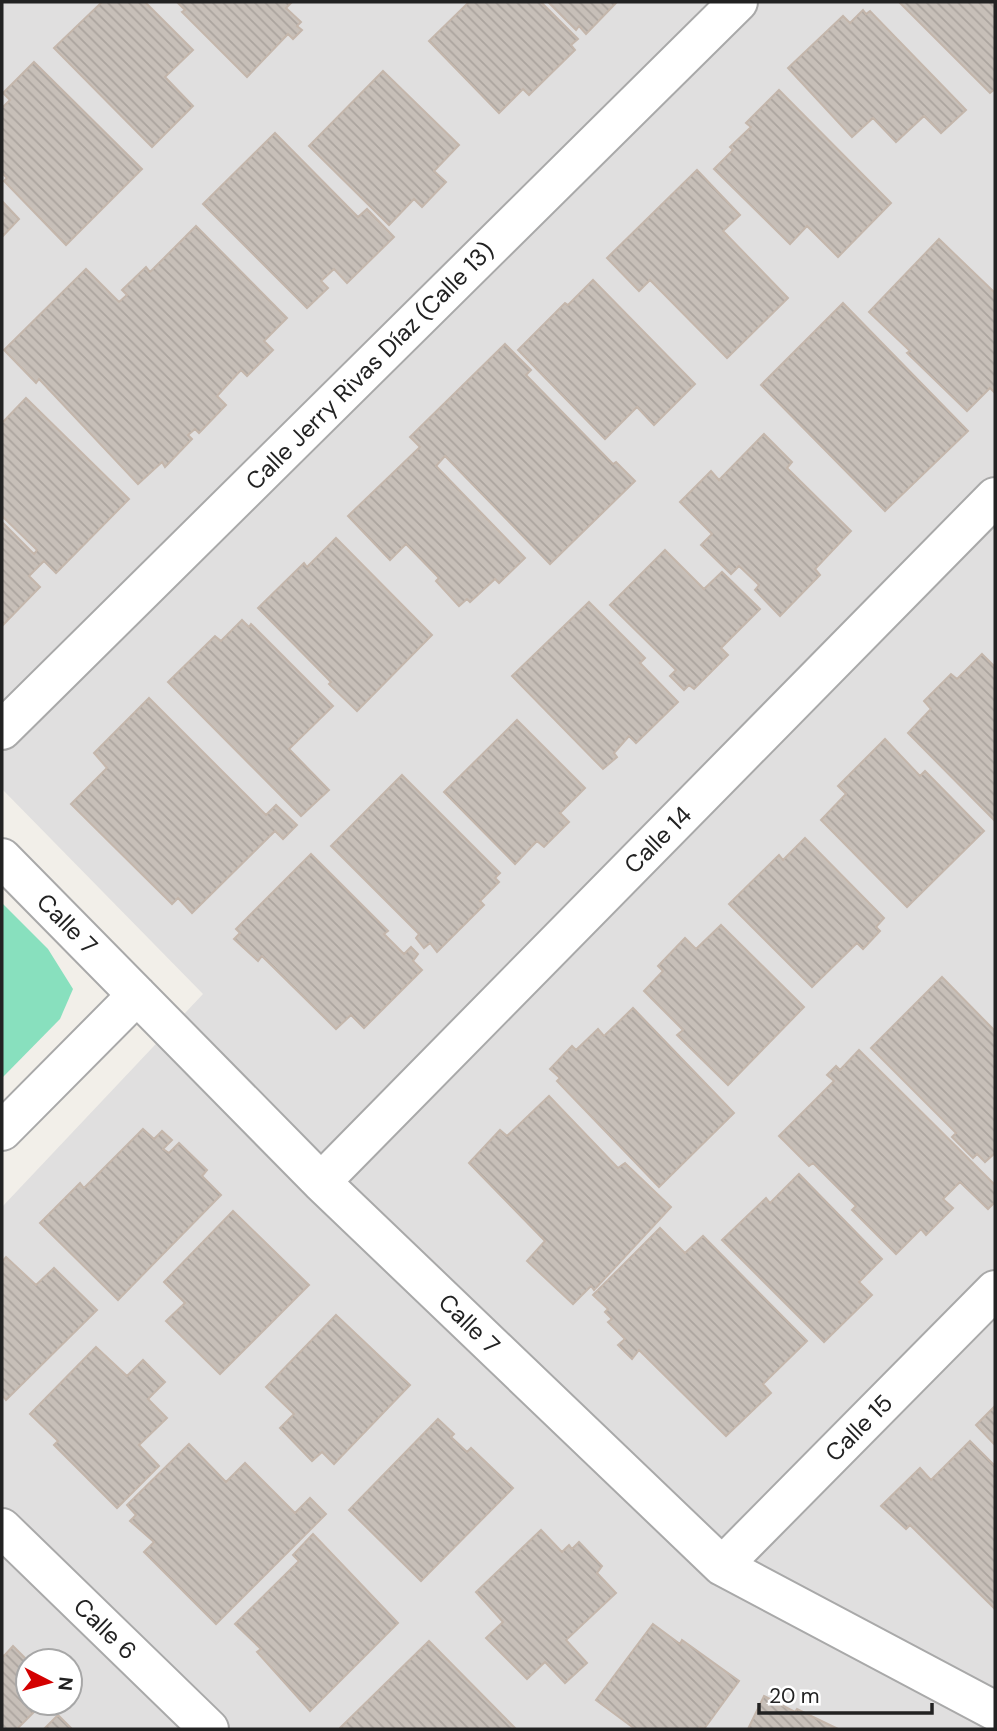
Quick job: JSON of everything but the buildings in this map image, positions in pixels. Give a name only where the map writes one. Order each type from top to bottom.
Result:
[{"type":"street","name":"Calle Jerry Rivas Díaz (Calle 13)","points":[[2,730],[738,2]]},
{"type":"street","name":"Calle 14","points":[[321,1182],[995,497]]},
{"type":"street","name":"Calle 7","points":[[2,858],[321,1182],[722,1566],[995,1711]]},
{"type":"street","points":[[2,1132],[137,995]]},
{"type":"street","name":"Calle 15","points":[[722,1566],[995,1290]]},
{"type":"street","name":"Calle 6","points":[[2,1528],[209,1729]]},
{"type":"shaded area","points":[[2,2],[995,2],[995,1729],[2,1729],[2,1207],[203,994],[2,789]]},
{"type":"green space","points":[[2,903],[48,949],[73,989],[60,1019],[2,1078]]}]
